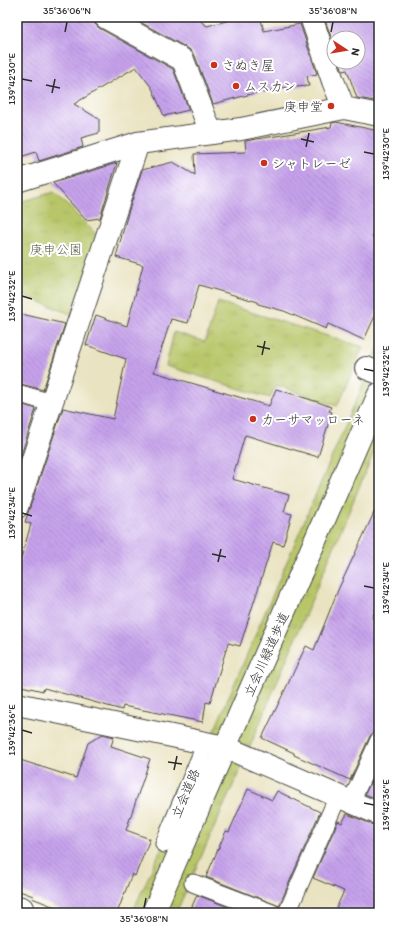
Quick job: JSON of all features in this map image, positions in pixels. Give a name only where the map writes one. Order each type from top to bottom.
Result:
[{"type":"street","points":[[105,17],[183,60],[211,133]]},
{"type":"street","points":[[312,17],[333,81],[344,108]]},
{"type":"street","points":[[17,181],[138,142],[240,129],[344,108],[379,115]]},
{"type":"street","points":[[18,500],[138,142]]},
{"type":"street","name":"立会川緑道歩道","points":[[153,913],[216,745],[379,394]]},
{"type":"street","points":[[17,704],[216,745],[379,814]]},
{"type":"street","points":[[17,906],[22,908],[20,913]]},
{"type":"lane","points":[[17,393],[51,403]]},
{"type":"lane","points":[[287,913],[345,799],[379,740]]},
{"type":"lane","name":"立会道路","points":[[164,844],[216,745]]},
{"type":"lane","points":[[193,883],[272,913]]},
{"type":"green space","name":"庚申公園","points":[[54,192],[100,238],[76,316],[17,293],[17,203]]},
{"type":"green space","points":[[218,302],[363,347],[337,406],[276,385],[270,398],[166,366],[174,332],[205,342]]},
{"type":"green space","points":[[379,347],[379,440],[243,763],[176,913],[132,913],[212,736]]},
{"type":"building","points":[[17,17],[93,17],[94,23],[99,28],[173,69],[189,110],[164,116],[152,88],[136,67],[74,104],[99,119],[99,133],[81,138],[83,147],[39,161],[36,152],[17,158]]},
{"type":"building","points":[[131,17],[195,17],[207,26],[242,17],[260,17],[264,31],[300,24],[317,74],[307,76],[309,86],[279,88],[263,93],[263,91],[213,104],[195,56],[189,49]]},
{"type":"building","points":[[342,17],[379,17],[379,90],[375,101],[357,98],[347,70],[366,70],[366,30],[329,30],[325,20]]},
{"type":"building","points":[[336,122],[379,131],[379,220],[372,237],[379,240],[379,307],[364,340],[328,324],[326,329],[284,311],[199,285],[188,323],[171,319],[154,372],[269,406],[276,389],[331,407],[329,411],[332,412],[318,457],[245,435],[232,479],[289,495],[284,512],[292,514],[283,545],[273,542],[240,646],[228,643],[210,703],[206,702],[203,722],[123,706],[122,710],[44,688],[43,691],[17,685],[17,572],[31,524],[25,522],[63,408],[113,419],[126,359],[86,345],[96,315],[127,326],[143,265],[116,257],[142,170],[173,162],[195,175],[194,154],[246,152],[245,141],[331,127],[332,123]]},
{"type":"building","points":[[117,163],[100,218],[86,220],[53,183]]},
{"type":"building","points":[[17,313],[65,324],[43,390],[17,383]]},
{"type":"building","points":[[17,403],[36,409],[17,467]]},
{"type":"building","points":[[379,502],[379,602],[372,618],[379,621],[379,730],[370,736],[350,780],[294,755],[294,753],[262,738],[306,646],[314,650],[338,590]]},
{"type":"building","points":[[103,734],[114,737],[111,746],[150,759],[126,830],[150,839],[135,876],[132,874],[117,913],[70,913],[32,898],[33,896],[17,890],[17,759],[76,778],[88,743]]},
{"type":"building","points":[[379,764],[379,800],[365,794]]},
{"type":"building","points":[[248,789],[272,800],[277,791],[320,812],[279,906],[206,877],[226,831],[229,832]]},
{"type":"building","points":[[347,814],[379,826],[379,913],[334,913],[344,891],[313,878],[338,821],[342,823]]},
{"type":"building","points":[[197,895],[244,913],[189,913]]},
{"type":"place","name":"さぬき屋","points":[[214,65]]},
{"type":"place","name":"ムスカン","points":[[236,86]]},
{"type":"place","name":"庚申堂","points":[[331,106]]},
{"type":"place","name":"シャトレーゼ","points":[[264,163]]},
{"type":"place","name":"カーサマッローネ","points":[[253,419]]}]
